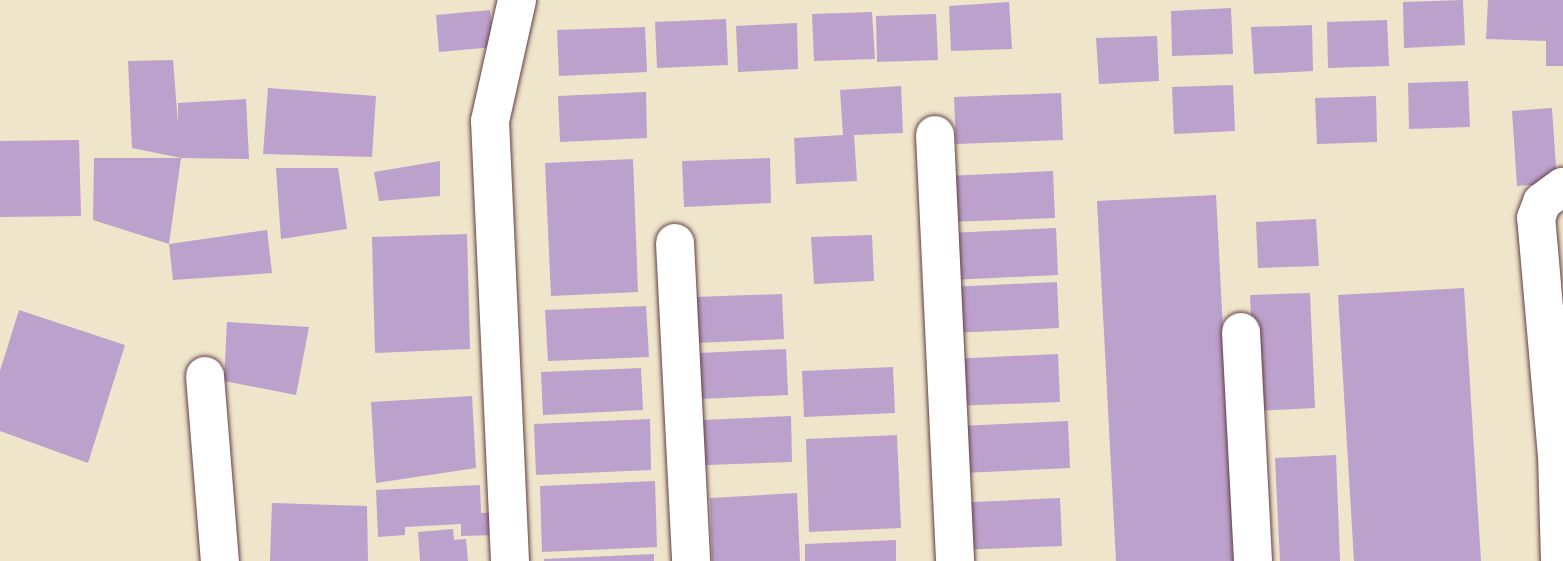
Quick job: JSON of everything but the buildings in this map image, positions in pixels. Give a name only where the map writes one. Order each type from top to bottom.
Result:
[{"type":"street","points":[[510,561],[491,121],[517,0]]},
{"type":"street","points":[[935,135],[955,561]]},
{"type":"street","points":[[1560,561],[1560,455],[1536,218],[1542,202],[1563,187]]},
{"type":"street","points":[[676,243],[691,561]]},
{"type":"street","points":[[1241,332],[1253,561]]},
{"type":"street","points":[[205,376],[220,561]]}]
